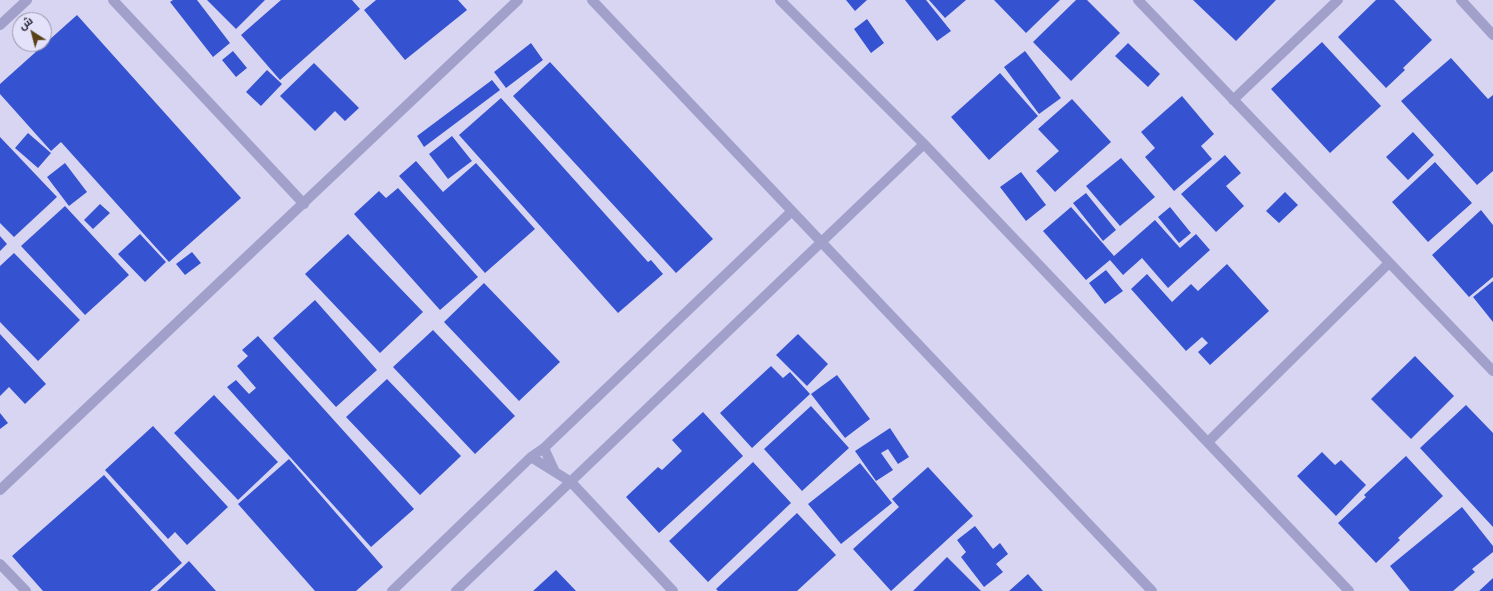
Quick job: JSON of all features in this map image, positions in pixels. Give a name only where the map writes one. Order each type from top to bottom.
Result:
[{"type":"street","points":[[0,25],[27,0]]},
{"type":"street","points":[[112,0],[304,204]]},
{"type":"street","points":[[0,490],[518,0]]},
{"type":"street","points":[[592,0],[1152,591]]},
{"type":"street","points":[[780,0],[924,144],[1349,591]]},
{"type":"street","points":[[1138,0],[1493,371]]},
{"type":"street","points":[[1233,100],[1338,0]]},
{"type":"street","points":[[1461,0],[1493,35]]},
{"type":"street","points":[[456,591],[924,144]]},
{"type":"street","points":[[392,591],[792,211]]},
{"type":"street","points":[[1208,442],[1389,262]]},
{"type":"street","points":[[544,448],[555,472]]},
{"type":"street","points":[[531,458],[571,482],[672,591]]},
{"type":"street","points":[[0,564],[26,591]]},
{"type":"building","points":[[173,0],[197,0],[230,43],[213,57],[170,2]]},
{"type":"building","points":[[207,0],[265,0],[236,29]]},
{"type":"building","points":[[281,0],[352,0],[360,9],[280,80],[241,35]]},
{"type":"building","points":[[376,0],[458,0],[467,10],[405,60],[364,10]]},
{"type":"building","points":[[846,0],[867,0],[855,11]]},
{"type":"building","points":[[905,0],[926,0],[951,31],[937,41]]},
{"type":"building","points":[[929,0],[966,0],[945,18]]},
{"type":"building","points":[[994,0],[1060,0],[1026,33]]},
{"type":"building","points":[[1076,0],[1087,0],[1120,33],[1071,81],[1033,42]]},
{"type":"building","points":[[1193,0],[1276,0],[1236,41]]},
{"type":"building","points":[[1376,0],[1394,0],[1432,40],[1403,68],[1405,70],[1386,88],[1338,37]]},
{"type":"building","points":[[77,15],[241,198],[169,262],[61,142],[51,151],[0,94],[0,84],[36,52],[52,52],[52,37]]},
{"type":"building","points":[[867,19],[884,43],[871,53],[854,29]]},
{"type":"building","points":[[1322,42],[1381,106],[1330,153],[1271,89]]},
{"type":"building","points":[[531,43],[543,60],[506,88],[494,72]]},
{"type":"building","points":[[1128,43],[1160,74],[1148,87],[1115,56]]},
{"type":"building","points":[[233,51],[247,68],[236,77],[222,60]]},
{"type":"building","points":[[1025,51],[1061,98],[1039,114],[1004,67]]},
{"type":"building","points":[[1451,58],[1488,99],[1493,95],[1493,171],[1477,185],[1401,101]]},
{"type":"building","points":[[550,62],[713,239],[676,273],[513,96]]},
{"type":"building","points":[[314,63],[359,108],[345,121],[335,111],[315,131],[280,96]]},
{"type":"building","points":[[267,70],[282,84],[261,106],[246,92]]},
{"type":"building","points":[[1000,73],[1038,116],[989,160],[951,117]]},
{"type":"building","points":[[492,80],[500,90],[424,147],[417,136]]},
{"type":"building","points":[[1182,96],[1214,134],[1201,146],[1212,159],[1174,191],[1145,157],[1155,148],[1141,132]]},
{"type":"building","points":[[501,98],[648,262],[651,260],[663,274],[618,313],[459,135]]},
{"type":"building","points":[[1072,99],[1111,142],[1055,192],[1036,171],[1059,151],[1038,129]]},
{"type":"building","points":[[1413,132],[1434,155],[1408,180],[1386,157]]},
{"type":"building","points":[[28,133],[51,153],[38,168],[15,148]]},
{"type":"building","points":[[452,136],[472,161],[448,179],[429,154]]},
{"type":"building","points":[[0,137],[57,197],[14,237],[0,223]]},
{"type":"building","points":[[1225,155],[1241,173],[1226,186],[1244,206],[1216,232],[1181,194]]},
{"type":"building","points":[[1121,158],[1155,197],[1120,226],[1086,186]]},
{"type":"building","points":[[416,161],[443,192],[476,163],[535,229],[485,273],[399,176]]},
{"type":"building","points":[[1435,162],[1472,203],[1428,242],[1392,202]]},
{"type":"building","points":[[65,163],[87,192],[69,206],[47,177]]},
{"type":"building","points":[[1021,172],[1046,205],[1026,221],[1000,187]]},
{"type":"building","points":[[398,188],[478,277],[440,310],[354,214],[379,191],[386,198]]},
{"type":"building","points":[[1285,192],[1298,205],[1279,223],[1266,211]]},
{"type":"building","points":[[1086,193],[1116,230],[1103,241],[1073,203]]},
{"type":"building","points":[[100,204],[110,213],[93,229],[84,220]]},
{"type":"building","points":[[65,206],[129,275],[85,315],[21,246]]},
{"type":"building","points":[[1071,207],[1114,256],[1155,220],[1180,248],[1196,234],[1210,250],[1168,288],[1142,258],[1123,275],[1110,260],[1086,280],[1043,231]]},
{"type":"building","points":[[1170,207],[1191,233],[1179,243],[1158,217]]},
{"type":"building","points":[[1481,210],[1493,225],[1493,277],[1469,297],[1432,255]]},
{"type":"building","points":[[140,234],[166,262],[145,282],[118,254]]},
{"type":"building","points":[[348,234],[423,312],[380,353],[305,274]]},
{"type":"building","points":[[0,236],[7,244],[0,251]]},
{"type":"building","points":[[192,252],[201,263],[185,275],[176,264]]},
{"type":"building","points":[[14,253],[80,320],[38,361],[0,322],[0,266]]},
{"type":"building","points":[[1227,264],[1269,311],[1210,365],[1198,352],[1208,343],[1202,337],[1186,351],[1131,289],[1147,274],[1172,302],[1191,284],[1198,291]]},
{"type":"building","points":[[1106,270],[1123,291],[1105,304],[1089,283]]},
{"type":"building","points":[[1493,281],[1493,322],[1473,297]]},
{"type":"building","points":[[484,283],[560,362],[519,401],[444,322]]},
{"type":"building","points":[[315,300],[377,370],[336,407],[273,338]]},
{"type":"building","points":[[433,330],[515,416],[475,454],[393,367]]},
{"type":"building","points":[[0,334],[46,384],[25,404],[9,387],[0,396]]},
{"type":"building","points":[[798,334],[828,364],[807,386],[776,355]]},
{"type":"building","points":[[258,336],[414,509],[371,547],[227,387],[236,380],[249,394],[256,388],[237,366],[248,356],[242,350]]},
{"type":"building","points":[[1415,356],[1454,396],[1411,439],[1371,399]]},
{"type":"building","points":[[771,366],[783,378],[790,372],[810,394],[752,448],[720,413]]},
{"type":"building","points":[[837,375],[870,419],[845,438],[811,394]]},
{"type":"building","points":[[387,379],[461,456],[420,495],[346,417]]},
{"type":"building","points":[[214,395],[278,462],[238,500],[174,433]]},
{"type":"building","points":[[1466,405],[1493,433],[1493,527],[1420,448]]},
{"type":"building","points":[[811,406],[849,448],[802,491],[764,449]]},
{"type":"building","points":[[703,412],[743,456],[659,533],[626,497],[658,467],[662,470],[682,451],[672,440]]},
{"type":"building","points":[[0,413],[8,423],[0,429]]},
{"type":"building","points":[[153,426],[228,507],[187,545],[175,532],[168,539],[105,470]]},
{"type":"building","points":[[890,428],[909,457],[898,464],[888,449],[881,453],[893,470],[876,481],[855,451]]},
{"type":"building","points":[[1322,452],[1335,465],[1341,460],[1366,485],[1336,516],[1297,476]]},
{"type":"building","points":[[1406,456],[1443,496],[1398,538],[1400,540],[1376,563],[1338,523],[1366,497],[1364,495]]},
{"type":"building","points":[[289,459],[383,567],[356,591],[315,591],[238,504]]},
{"type":"building","points":[[753,462],[791,503],[708,582],[669,541]]},
{"type":"building","points":[[860,463],[892,503],[841,544],[808,504]]},
{"type":"building","points":[[928,467],[973,516],[891,591],[853,549],[899,507],[892,499]]},
{"type":"building","points":[[104,475],[182,563],[150,591],[43,591],[12,556]]},
{"type":"building","points":[[1462,507],[1493,546],[1493,552],[1472,569],[1475,572],[1453,591],[1410,591],[1390,566]]},
{"type":"building","points":[[797,513],[836,555],[797,591],[718,591],[716,589]]},
{"type":"building","points":[[975,526],[993,549],[1000,543],[1008,554],[996,564],[1003,572],[984,587],[961,557],[966,552],[957,540]]},
{"type":"building","points":[[947,557],[981,591],[913,591]]},
{"type":"building","points":[[189,561],[216,591],[157,591]]},
{"type":"building","points":[[556,570],[576,591],[533,591]]},
{"type":"building","points":[[1028,574],[1043,591],[1009,591]]},
{"type":"building","points":[[1493,578],[1493,591],[1479,591]]}]
